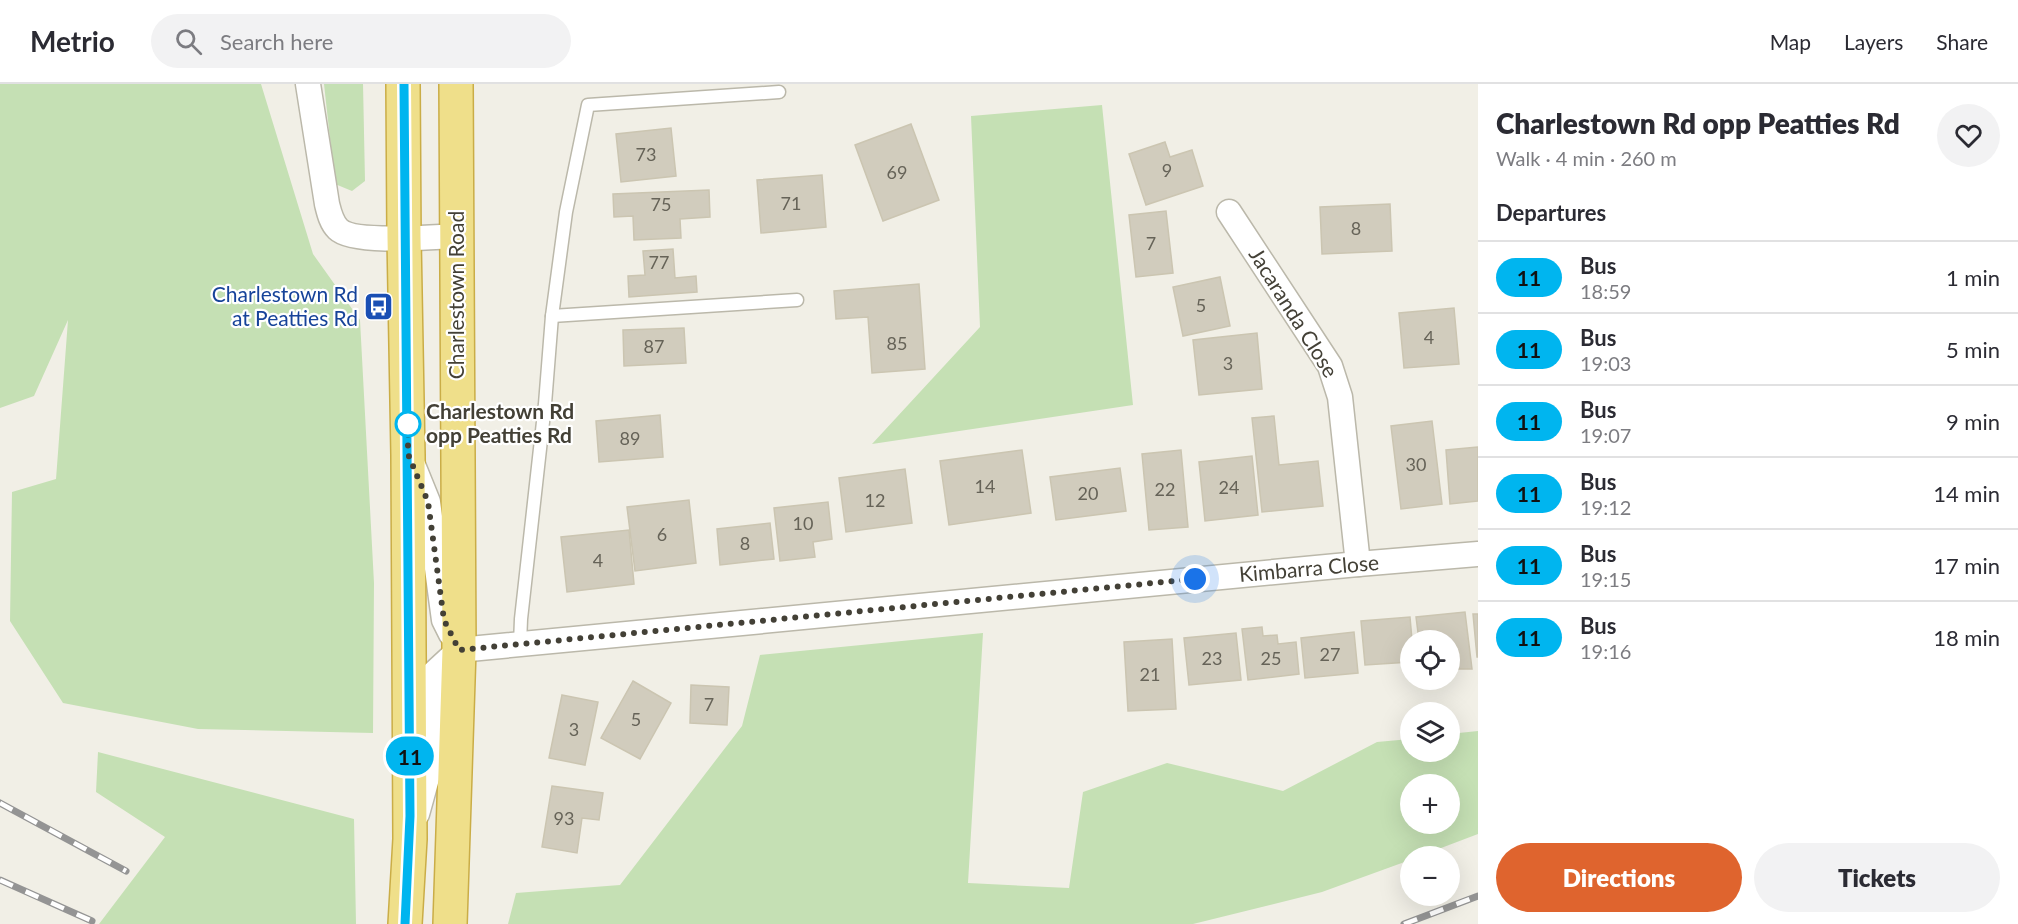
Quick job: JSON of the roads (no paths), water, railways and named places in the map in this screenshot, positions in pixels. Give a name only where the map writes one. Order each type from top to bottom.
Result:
[{"type":"highway","name":"Charlestown Road","points":[[404,84],[410,839],[405,924]]},
{"type":"highway","name":"Charlestown Road","points":[[450,924],[459,650],[456,84]]},
{"type":"street","points":[[308,84],[315,118],[319,164],[332,219],[339,230],[353,236],[375,238],[457,236]]},
{"type":"street","name":"Jacaranda Close","points":[[1229,212],[1330,366],[1336,380],[1341,397],[1358,564]]},
{"type":"street","name":"Charlestown Road","points":[[408,454],[428,502],[444,620],[459,650],[434,673],[432,760],[410,839]]},
{"type":"street","name":"Kimbarra Close","points":[[459,650],[1478,554]]},
{"type":"lane","points":[[520,644],[552,316],[566,212],[588,105],[779,92]]},
{"type":"lane","points":[[552,316],[797,300]]},
{"type":"railway","points":[[0,803],[126,871]]},
{"type":"railway","points":[[0,880],[92,921]]},
{"type":"railway","points":[[1404,924],[1478,896]]},
{"type":"place","name":"Charlestown Rd at Peatties Rd","points":[[379,307]]},
{"type":"place","name":"Charlestown Rd opp Peatties Rd","points":[[408,424]]}]
